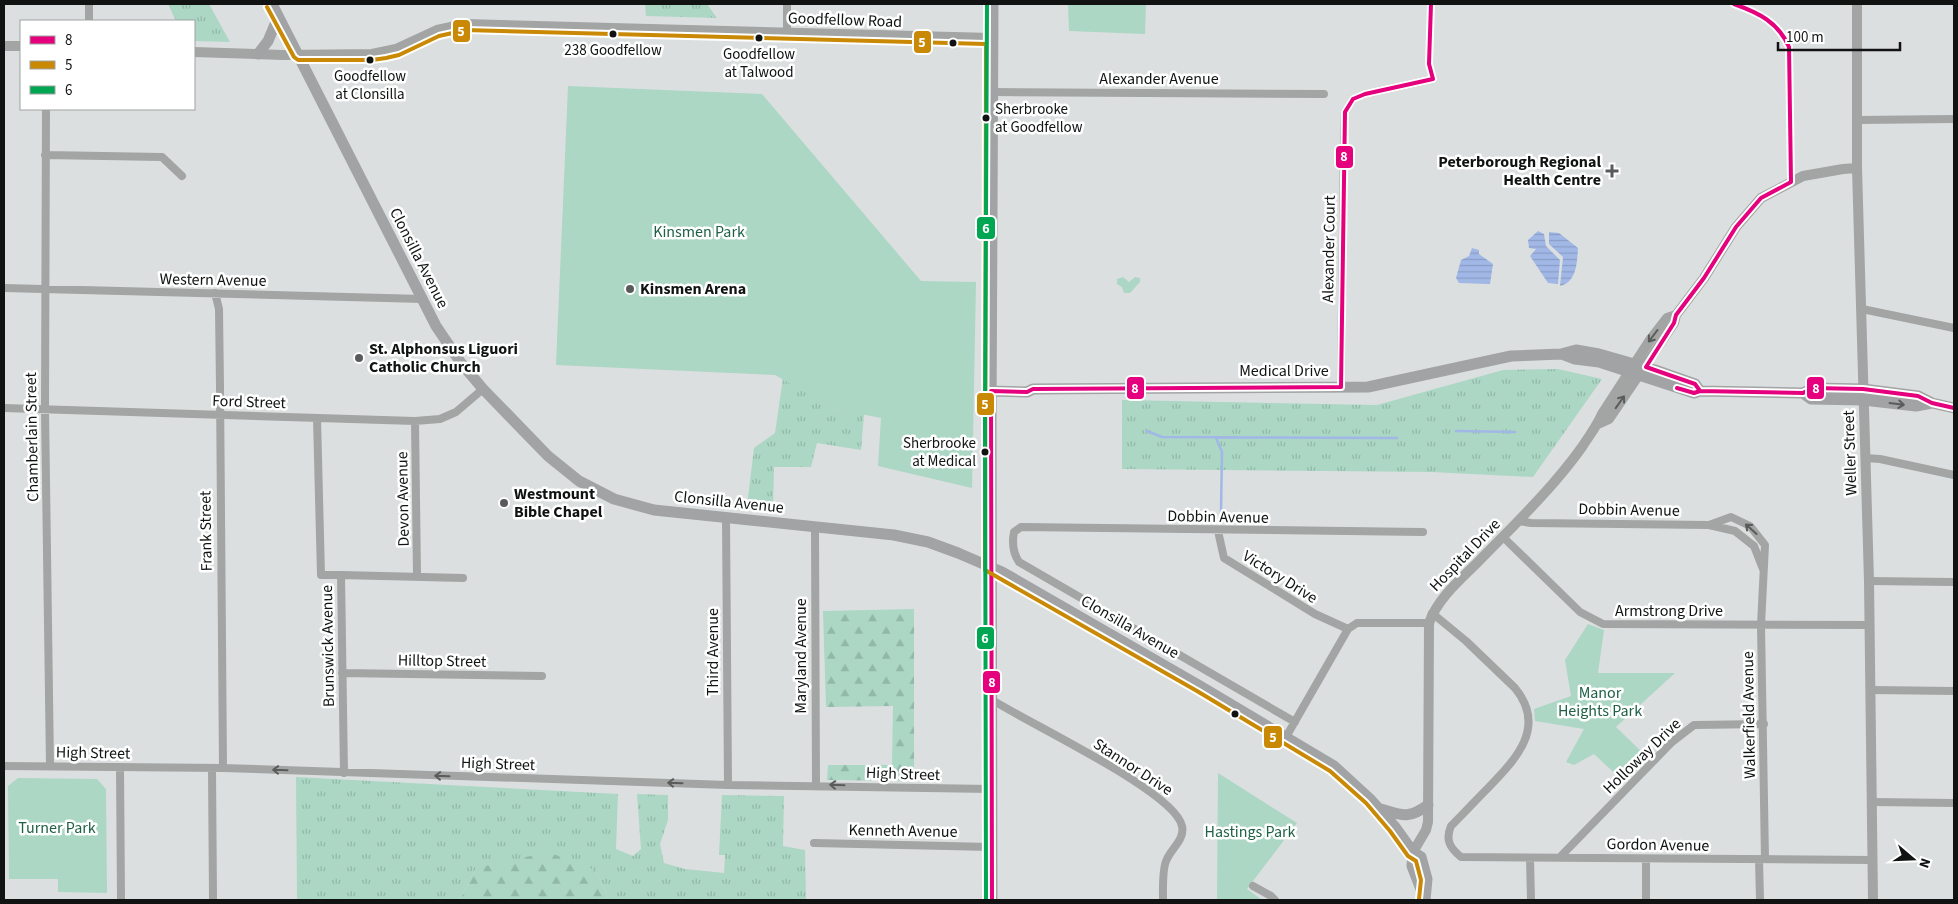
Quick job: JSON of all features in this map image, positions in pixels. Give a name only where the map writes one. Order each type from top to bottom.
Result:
[{"type":"main road","name":"Clonsilla Avenue","points":[[272,4],[436,326],[461,363],[482,389],[548,456],[580,481],[614,500],[654,510],[894,535],[928,542],[991,567],[1334,766],[1379,809],[1413,852],[1422,857],[1427,879],[1425,900]]},
{"type":"main road","points":[[992,900],[993,4]]},
{"type":"main road","points":[[258,54],[268,41],[278,17]]},
{"type":"main road","name":"Medical Drive","points":[[992,387],[1028,384],[1033,389],[1368,387],[1511,356],[1561,354],[1575,359],[1637,369],[1694,393],[1700,391],[1803,393],[1811,399],[1863,394],[1916,406],[1932,403],[1954,408]]},
{"type":"main road","points":[[1379,809],[1404,816],[1417,813],[1428,805]]},
{"type":"street","points":[[89,4],[89,20]]},
{"type":"street","points":[[787,4],[787,33]]},
{"type":"street","name":"Weller Street","points":[[1857,4],[1858,168],[1870,625],[1873,900]]},
{"type":"street","name":"Goodfellow Road","points":[[195,52],[372,54],[396,49],[437,30],[465,24],[992,38]]},
{"type":"street","points":[[4,46],[20,46]]},
{"type":"street","name":"Alexander Court","points":[[1341,387],[1344,139],[1346,112],[1353,100],[1365,94],[1433,79]]},
{"type":"street","name":"Alexander Avenue","points":[[993,92],[1324,94]]},
{"type":"street","name":"Chamberlain Street","points":[[46,110],[45,410],[50,766]]},
{"type":"street","points":[[1858,120],[1954,119]]},
{"type":"street","points":[[45,155],[162,157],[182,176]]},
{"type":"street","name":"Hospital Drive","points":[[1430,618],[1443,598],[1519,521],[1567,468],[1637,369],[1674,323],[1676,315],[1704,278],[1736,227],[1761,198],[1803,176],[1858,168]]},
{"type":"street","name":"Western Avenue","points":[[4,288],[422,299]]},
{"type":"street","name":"Frank Street","points":[[215,294],[218,309],[223,768]]},
{"type":"street","points":[[1862,308],[1954,328]]},
{"type":"street","name":"Ford Street","points":[[4,408],[415,421],[440,419],[456,412],[482,389]]},
{"type":"street","name":"Brunswick Avenue","points":[[317,418],[321,574],[341,575],[344,773]]},
{"type":"street","name":"Devon Avenue","points":[[415,421],[417,576]]},
{"type":"street","points":[[1865,458],[1880,459],[1954,475]]},
{"type":"street","name":"Dobbin Avenue","points":[[1709,525],[1731,517],[1750,526],[1765,545],[1764,571]]},
{"type":"street","name":"Third Avenue","points":[[726,519],[728,785]]},
{"type":"street","name":"Dobbin Avenue","points":[[1519,521],[1531,523],[1709,525],[1735,530],[1754,546],[1764,571]]},
{"type":"street","name":"Maryland Avenue","points":[[815,527],[816,785]]},
{"type":"street","name":"Dobbin Avenue","points":[[1014,532],[1022,527],[1218,531],[1423,532]]},
{"type":"street","name":"Victory Drive","points":[[1218,531],[1224,558],[1315,614],[1348,629]]},
{"type":"street","name":"Clonsilla Avenue","points":[[1014,532],[1013,542],[1017,558],[1020,562],[1295,722]]},
{"type":"street","name":"Armstrong Drive","points":[[1503,537],[1580,612],[1603,624],[1870,625]]},
{"type":"street","name":"Walkerfield Avenue","points":[[1760,900],[1764,724],[1761,625],[1764,571]]},
{"type":"street","points":[[341,575],[463,578]]},
{"type":"street","points":[[1869,582],[1954,582]]},
{"type":"street","points":[[1286,737],[1348,629],[1357,623],[1430,618],[1428,805],[1426,830],[1413,852]]},
{"type":"street","name":"Gordon Avenue","points":[[1430,618],[1466,641],[1515,688],[1522,697],[1528,716],[1527,733],[1520,751],[1512,763],[1452,826],[1449,832],[1449,844],[1461,857],[1530,858],[1561,856],[1646,859],[1872,860]]},
{"type":"street","name":"Hilltop Street","points":[[342,673],[542,676]]},
{"type":"street","points":[[1870,690],[1954,691]]},
{"type":"street","name":"Stannor Drive","points":[[991,699],[1140,784],[1174,811],[1182,825],[1182,837],[1166,860],[1163,900]]},
{"type":"street","name":"Holloway Drive","points":[[1561,856],[1672,742],[1694,725],[1764,724]]},
{"type":"street","name":"High Street","points":[[4,766],[223,768],[728,785],[991,788]]},
{"type":"street","points":[[120,767],[121,900]]},
{"type":"street","points":[[212,768],[213,900]]},
{"type":"street","points":[[1872,802],[1954,803]]},
{"type":"street","name":"Kenneth Avenue","points":[[814,843],[991,847]]},
{"type":"street","points":[[1530,858],[1531,900]]},
{"type":"street","points":[[1646,859],[1646,900]]},
{"type":"street","points":[[1253,886],[1275,900]]},
{"type":"green space","points":[[168,4],[209,4],[230,42],[195,41],[195,20],[176,20]]},
{"type":"green space","points":[[645,4],[707,4],[717,18],[646,16]]},
{"type":"green space","points":[[1068,4],[1146,4],[1145,34],[1069,31]]},
{"type":"green space","name":"Kinsmen Park","points":[[568,86],[762,94],[921,281],[976,282],[972,488],[878,466],[881,418],[835,409],[775,375],[556,365]]},
{"type":"green space","points":[[1123,277],[1129,282],[1135,277],[1140,278],[1140,282],[1130,293],[1124,293],[1122,287],[1117,284],[1117,279]]},
{"type":"green space","points":[[1558,369],[1602,379],[1533,477],[1431,472],[1122,469],[1122,400],[1377,405],[1503,370]]},
{"type":"green space","points":[[783,378],[835,409],[864,414],[861,450],[817,443],[811,467],[774,467],[773,509],[747,506],[754,448],[775,433]]},
{"type":"green space","points":[[914,609],[914,781],[827,780],[828,765],[892,765],[893,706],[826,707],[823,611]]},
{"type":"green space","name":"Manor Heights Park","points":[[1588,624],[1604,630],[1598,673],[1675,673],[1616,727],[1649,759],[1624,782],[1594,754],[1574,765],[1566,762],[1584,729],[1535,721],[1534,709],[1571,696],[1565,660]]},
{"type":"green space","name":"Hastings Park","points":[[1218,773],[1297,823],[1247,889],[1262,900],[1217,900]]},
{"type":"green space","points":[[296,777],[618,794],[616,849],[633,856],[641,849],[637,794],[668,795],[668,820],[660,844],[664,863],[685,869],[724,873],[725,855],[719,855],[722,795],[784,796],[783,846],[805,850],[806,900],[609,900],[595,870],[476,868],[460,900],[297,900]]},
{"type":"green space","name":"Turner Park","points":[[18,778],[97,779],[106,789],[107,893],[58,892],[58,879],[9,879],[8,786]]},
{"type":"green space","points":[[548,852],[595,870],[609,900],[460,900],[476,868]]},
{"type":"water","points":[[1538,231],[1544,234],[1546,246],[1560,260],[1558,284],[1548,283],[1530,256],[1536,249],[1529,248],[1528,240]]},
{"type":"water","points":[[1549,232],[1559,233],[1578,248],[1573,276],[1566,284],[1560,286],[1563,257],[1549,244]]},
{"type":"water","points":[[1472,248],[1479,250],[1479,254],[1493,264],[1490,284],[1459,283],[1456,278],[1461,260],[1469,256]]},
{"type":"waterway","points":[[1147,431],[1162,437],[1397,438]]},
{"type":"waterway","points":[[1456,431],[1515,432]]},
{"type":"waterway","points":[[1216,438],[1222,452],[1221,513]]},
{"type":"transit line","name":"6","points":[[986,900],[985,418],[987,4]]},
{"type":"transit line","name":"8","points":[[992,900],[991,391],[1027,392],[1033,389],[1341,387],[1345,112],[1353,99],[1365,94],[1433,79],[1429,64],[1431,4]]},
{"type":"transit line","name":"8","points":[[1700,391],[1695,384],[1646,367],[1674,323],[1676,315],[1704,278],[1736,227],[1761,198],[1791,182],[1789,47],[1785,38],[1767,20],[1752,11],[1734,4]]},
{"type":"transit line","name":"5","points":[[267,7],[294,57],[298,60],[372,60],[386,58],[399,55],[439,36],[466,30],[986,44],[985,570],[1197,691],[1330,771],[1366,803],[1408,856],[1416,861],[1421,880],[1419,899]]},
{"type":"transit line","name":"8","points":[[1677,388],[1694,393],[1700,391],[1803,393],[1812,388],[1863,389],[1918,396],[1932,403],[1954,408]]},
{"type":"place","name":"238 Goodfellow","points":[[613,34]]},
{"type":"place","name":"Goodfellow at Talwood","points":[[759,38]]},
{"type":"place","name":"Goodfellow at Clonsilla","points":[[370,60]]},
{"type":"place","name":"Sherbrooke at Goodfellow","points":[[986,118]]},
{"type":"place","name":"Peterborough Regional Health Centre","points":[[1612,171]]},
{"type":"place","name":"Kinsmen Arena","points":[[630,289]]},
{"type":"place","name":"St. Alphonsus Liguori Catholic Church","points":[[359,358]]},
{"type":"place","name":"Sherbrooke at Medical","points":[[985,452]]},
{"type":"place","name":"Westmount Bible Chapel","points":[[504,503]]}]
